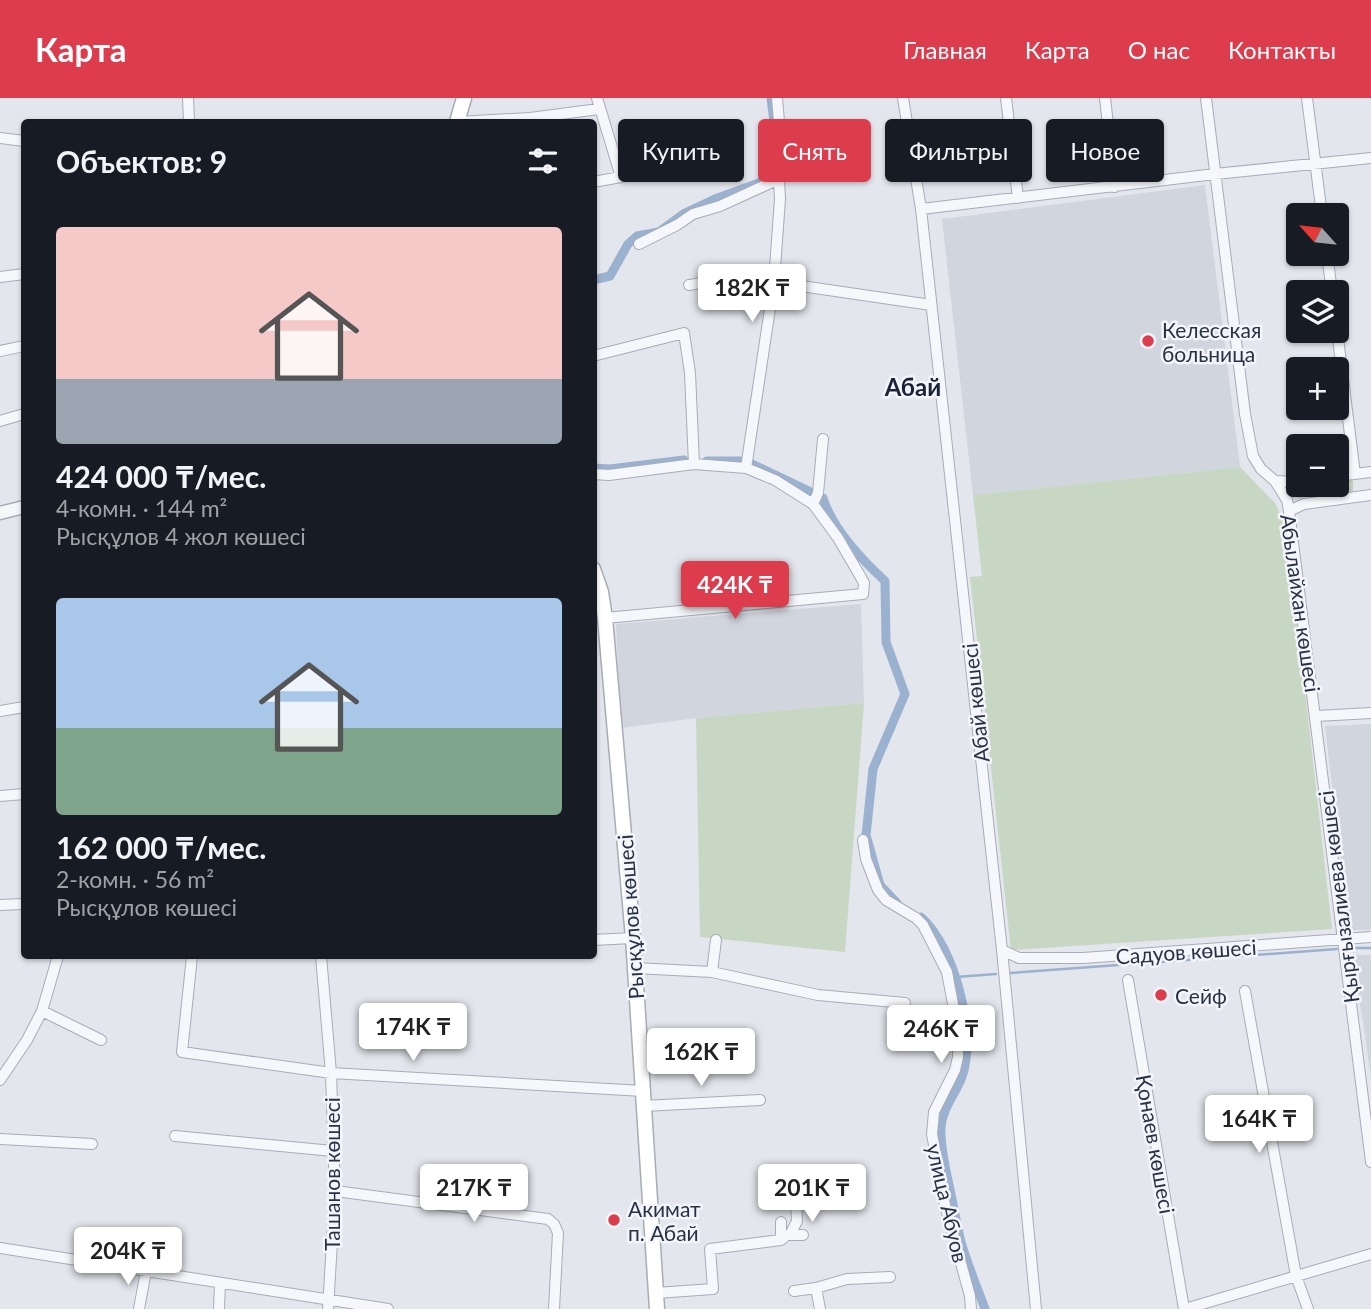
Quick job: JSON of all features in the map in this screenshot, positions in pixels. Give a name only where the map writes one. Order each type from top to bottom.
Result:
[{"type":"main road","points":[[458,119],[464,98]]},
{"type":"main road","name":"Рысқұлов көшесі","points":[[597,580],[605,618],[633,938],[657,1309]]},
{"type":"street","points":[[188,98],[189,119]]},
{"type":"street","points":[[777,98],[779,119]]},
{"type":"street","name":"Абай көшесі","points":[[903,98],[921,209],[1002,950],[1036,1309]]},
{"type":"street","points":[[1006,98],[1018,198]]},
{"type":"street","points":[[1105,98],[1115,187]]},
{"type":"street","points":[[1206,98],[1251,447],[1261,469],[1275,481],[1286,481]]},
{"type":"street","points":[[1307,98],[1320,203]]},
{"type":"street","points":[[512,119],[530,118],[598,103],[618,167]]},
{"type":"street","points":[[0,138],[21,141]]},
{"type":"street","points":[[921,209],[1371,158]]},
{"type":"street","points":[[597,181],[618,178]]},
{"type":"street","points":[[639,244],[693,214],[720,206],[772,182]]},
{"type":"street","points":[[746,468],[774,282],[779,182]]},
{"type":"street","points":[[951,206],[952,217]]},
{"type":"street","points":[[0,276],[21,274]]},
{"type":"street","points":[[690,285],[749,276],[769,278],[774,282],[931,304]]},
{"type":"street","points":[[597,355],[684,333],[690,373],[694,464]]},
{"type":"street","points":[[1339,343],[1355,474]]},
{"type":"street","points":[[0,351],[21,347]]},
{"type":"street","points":[[0,421],[21,415]]},
{"type":"street","points":[[813,504],[818,493],[823,439]]},
{"type":"street","points":[[597,474],[694,464],[746,468],[775,480],[813,504],[838,538],[864,583],[863,594],[605,618]]},
{"type":"street","points":[[1349,475],[1371,472]]},
{"type":"street","name":"Абылайхан көшесі","points":[[1275,481],[1287,500],[1289,511],[1317,716],[1371,713]]},
{"type":"street","points":[[1289,511],[1304,504],[1371,495]]},
{"type":"street","points":[[0,513],[21,508]]},
{"type":"street","points":[[0,711],[21,708]]},
{"type":"street","name":"Қырғызалиева көшесі","points":[[1317,716],[1371,1162]]},
{"type":"street","points":[[0,796],[21,794]]},
{"type":"street","name":"улица Абуов","points":[[863,840],[866,859],[878,890],[886,900],[923,925],[947,972],[958,1031],[958,1057],[955,1070],[934,1112],[932,1134],[945,1205],[970,1296],[971,1309]]},
{"type":"street","points":[[0,905],[21,904]]},
{"type":"street","name":"Садуов көшесі","points":[[1002,950],[1019,958],[1083,958],[1371,937]]},
{"type":"street","points":[[597,940],[633,938]]},
{"type":"street","points":[[712,972],[716,940]]},
{"type":"street","points":[[0,1080],[27,1040],[42,1011],[57,959]]},
{"type":"street","points":[[192,959],[182,1052],[331,1073],[643,1099],[760,1100]]},
{"type":"street","name":"Ташанов көшесі","points":[[321,959],[331,1073],[335,1191],[328,1305]]},
{"type":"street","points":[[635,968],[712,972],[818,995],[905,1003]]},
{"type":"street","name":"Қонаев көшесі","points":[[1128,979],[1184,1309],[1371,1254]]},
{"type":"street","points":[[1245,991],[1296,1276],[1308,1309]]},
{"type":"street","points":[[42,1011],[101,1040]]},
{"type":"street","points":[[175,1136],[333,1151]]},
{"type":"street","points":[[0,1139],[92,1144]]},
{"type":"street","points":[[335,1191],[548,1219],[558,1233],[554,1309]]},
{"type":"street","points":[[786,1237],[796,1227],[796,1200]]},
{"type":"street","points":[[781,1222],[786,1237]]},
{"type":"street","points":[[656,1293],[713,1289],[710,1250],[803,1235]]},
{"type":"street","points":[[0,1248],[220,1283],[328,1305],[388,1309]]},
{"type":"street","points":[[139,1309],[146,1271]]},
{"type":"street","points":[[794,1291],[847,1279],[890,1277]]},
{"type":"street","points":[[219,1309],[220,1283]]},
{"type":"street","points":[[816,1288],[820,1309]]},
{"type":"shaded area","points":[[1205,185],[1240,467],[973,495],[942,219]]},
{"type":"shaded area","points":[[861,604],[864,703],[696,718],[621,728],[616,624]]},
{"type":"shaded area","points":[[1371,724],[1371,930],[1349,930],[1325,726]]},
{"type":"shaded area","points":[[1352,955],[1371,955],[1371,1079],[1365,1035]]},
{"type":"green space","points":[[1240,467],[1275,503],[1284,522],[1332,929],[1011,950],[970,577],[982,576],[973,495]]},
{"type":"green space","points":[[1349,480],[1353,480],[1353,493],[1349,493]]},
{"type":"green space","points":[[864,703],[845,952],[700,937],[696,718]]},
{"type":"waterway","points":[[597,279],[610,276],[628,244],[637,236],[659,232],[685,213],[767,180],[773,172],[776,138],[771,98]]},
{"type":"waterway","points":[[597,468],[684,460]]},
{"type":"waterway","points":[[707,461],[740,461]]},
{"type":"waterway","points":[[752,464],[811,492]]},
{"type":"waterway","points":[[823,498],[841,533],[857,554],[885,581],[886,642],[905,694],[873,769],[866,835],[880,885],[897,903]]},
{"type":"waterway","points":[[921,917],[933,931],[953,969],[965,1015],[966,1059],[962,1077],[944,1113],[941,1141],[960,1238],[985,1309]]},
{"type":"waterway","points":[[1351,948],[1371,948]]},
{"type":"waterway","points":[[1010,973],[1337,949]]},
{"type":"waterway","points":[[956,977],[996,974]]},
{"type":"place","name":"Келесская больница","points":[[1148,341]]},
{"type":"place","name":"Сейф","points":[[1161,995]]},
{"type":"place","name":"Акимат п. Абай","points":[[614,1220]]},
{"type":"district","name":"Абай","points":[[913,386]]}]
